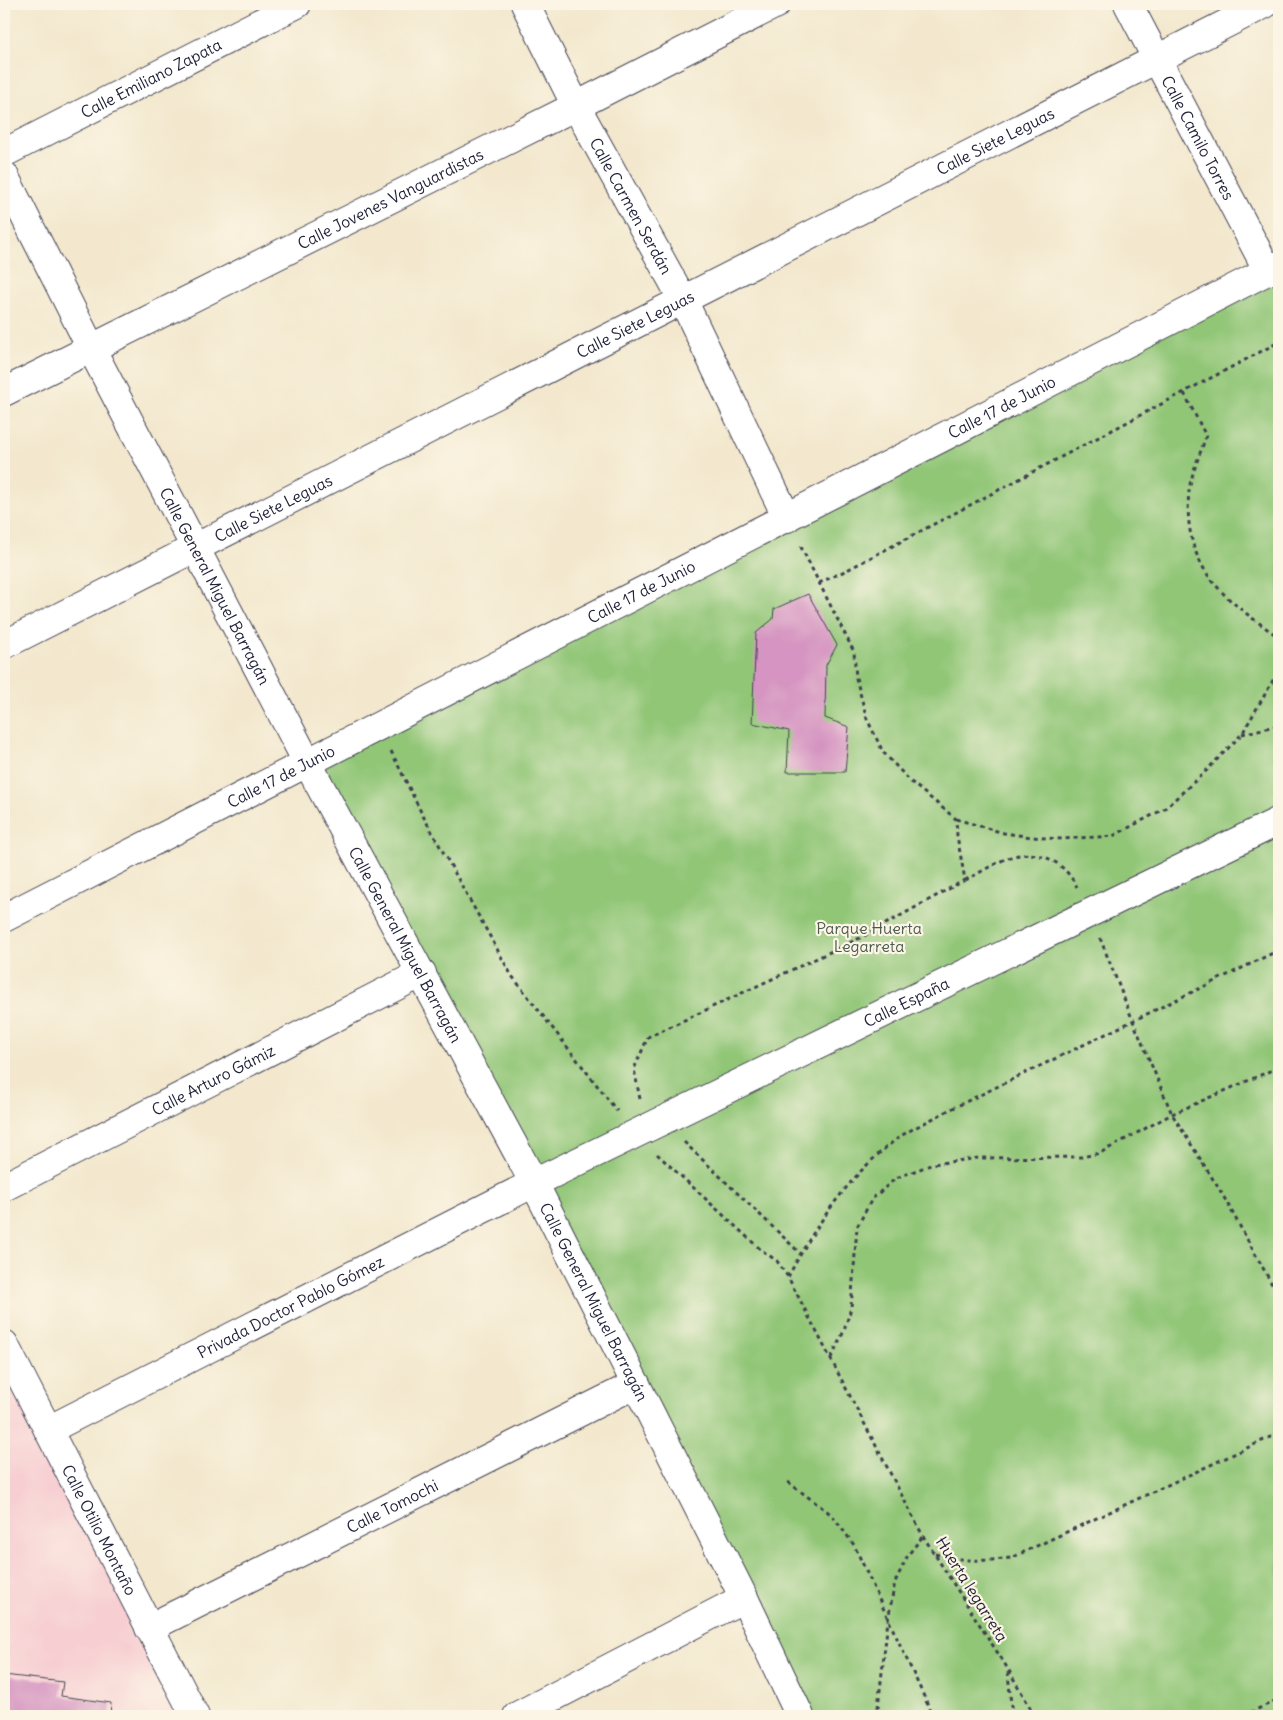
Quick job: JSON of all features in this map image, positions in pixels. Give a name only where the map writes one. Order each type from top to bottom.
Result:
[{"type":"street","name":"Calle Emiliano Zapata","points":[[4,153],[297,4]]},
{"type":"street","name":"Calle Carmen Serdán","points":[[525,4],[576,106],[683,300],[787,518]]},
{"type":"street","name":"Calle Jovenes Vanguardistas","points":[[4,392],[776,4]]},
{"type":"street","name":"Calle Camilo Torres","points":[[1128,4],[1156,59],[1274,268]]},
{"type":"street","name":"Calle Siete Leguas","points":[[4,645],[1265,4]]},
{"type":"street","name":"Calle General Miguel Barragán","points":[[4,175],[91,348],[307,762],[534,1183],[744,1598],[800,1716]]},
{"type":"street","name":"Calle 17 de Junio","points":[[4,918],[1274,268]]},
{"type":"street","name":"Calle España","points":[[534,1183],[1279,821]]},
{"type":"street","name":"Calle Arturo Gámiz","points":[[4,1187],[422,973]]},
{"type":"street","name":"Privada Doctor Pablo Gómez","points":[[48,1430],[534,1183]]},
{"type":"street","name":"Calle Otilio Montaño","points":[[4,1344],[195,1716]]},
{"type":"street","name":"Calle Tomochi","points":[[149,1628],[636,1384]]},
{"type":"street","points":[[517,1716],[744,1598]]},
{"type":"path","points":[[819,583],[1279,342]]},
{"type":"path","points":[[1184,393],[1206,436],[1189,489],[1189,526],[1199,562],[1219,590],[1247,615],[1279,637]]},
{"type":"path","points":[[787,518],[854,652],[856,678],[866,719],[883,752],[911,782],[956,819],[1004,833],[1032,837],[1062,839],[1113,836],[1164,808],[1204,773],[1242,734],[1279,670]]},
{"type":"path","points":[[1242,734],[1279,725]]},
{"type":"path","points":[[956,819],[965,880]]},
{"type":"path","points":[[800,1254],[640,1100],[634,1069],[648,1037],[862,937],[965,880],[1012,857],[1030,854],[1047,857],[1061,865],[1073,879],[1091,913],[1172,1114],[1221,1192],[1279,1297]]},
{"type":"path","points":[[788,1276],[800,1254],[844,1189],[875,1157],[902,1136],[945,1112],[1279,950]]},
{"type":"path","points":[[830,1358],[844,1331],[851,1308],[857,1227],[872,1199],[896,1178],[932,1164],[979,1158],[1082,1157],[1100,1153],[1172,1114],[1279,1067]]},
{"type":"path","points":[[934,1554],[963,1560],[986,1561],[1011,1558],[1279,1433]]},
{"type":"path","points":[[788,1482],[832,1515],[854,1545],[933,1716]]},
{"type":"path","name":"Huerta legarreta","points":[[877,1716],[888,1620],[895,1582],[908,1555],[923,1536],[1008,1669],[1035,1716]]},
{"type":"path","points":[[1008,1669],[1012,1716]]},
{"type":"path","points":[[1243,1716],[1279,1699]]},
{"type":"shaded area","points":[[4,1344],[196,1716],[4,1716]]},
{"type":"green space","name":"Parque Huerta Legarreta","points":[[1279,265],[1279,1716],[800,1716],[307,762]]},
{"type":"building","points":[[808,594],[837,645],[826,665],[825,718],[849,727],[845,772],[787,772],[789,731],[752,723],[756,633],[773,619],[774,609]]},
{"type":"building","points":[[4,1574],[7,1574],[5,1590],[4,1590]]},
{"type":"building","points":[[4,1675],[63,1682],[61,1696],[111,1703],[110,1716],[4,1716]]}]
